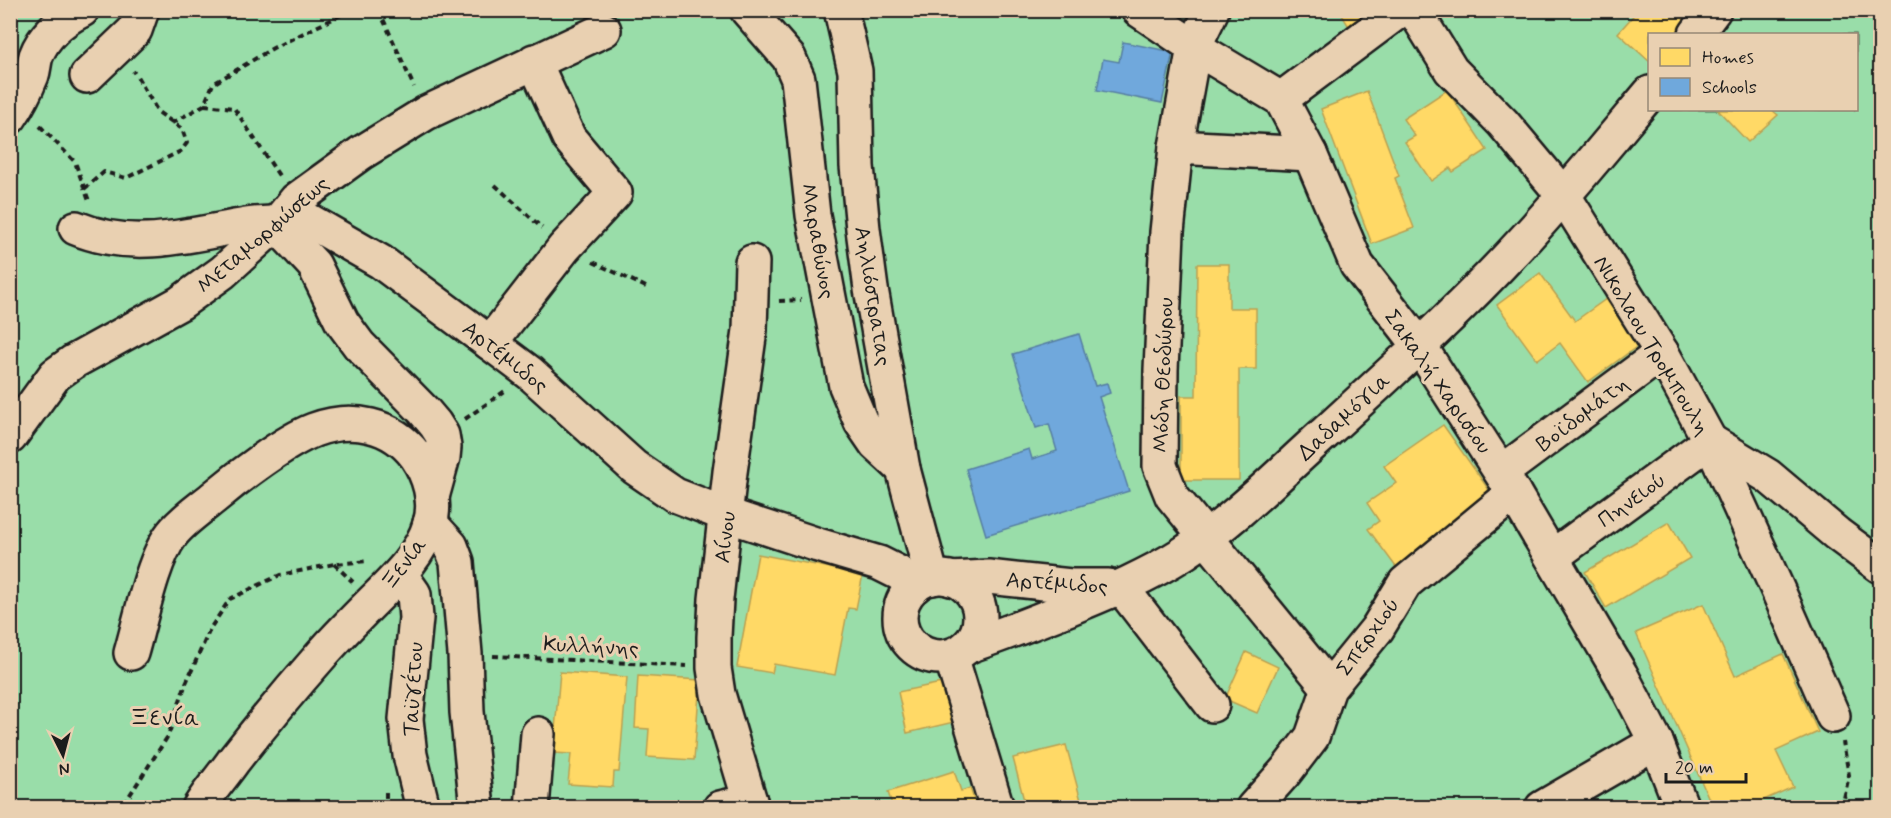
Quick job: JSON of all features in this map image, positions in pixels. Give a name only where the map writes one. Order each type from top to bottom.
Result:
[{"type":"street","points":[[15,110],[33,72],[36,56],[48,35],[65,18],[82,10]]},
{"type":"street","points":[[87,76],[135,30],[142,10]]},
{"type":"street","name":"Μαραθώνος","points":[[747,10],[789,58],[798,79],[813,215],[846,386],[861,422],[876,444],[903,468]]},
{"type":"street","points":[[1139,10],[1281,99],[1400,10]]},
{"type":"street","name":"Μόδη Θεοδώρου","points":[[1212,10],[1194,46],[1176,147],[1166,244],[1160,466],[1172,496],[1329,688]]},
{"type":"street","name":"Νικολαου Τρομπουλη","points":[[1413,10],[1451,70],[1503,123],[1564,195],[1662,353],[1710,441],[1833,716]]},
{"type":"street","points":[[1697,33],[1714,10]]},
{"type":"street","name":"Αηλιόστρατας","points":[[839,13],[855,71],[857,166],[871,289],[903,468],[933,581]]},
{"type":"street","name":"Μεταμορφώσεως","points":[[10,436],[54,375],[73,362],[180,303],[223,272],[287,211],[361,153],[426,113],[604,30]]},
{"type":"street","points":[[490,343],[564,248],[615,193],[569,138],[534,61]]},
{"type":"street","name":"Δαδαμόγια","points":[[959,651],[1121,587],[1154,571],[1206,537],[1264,490],[1462,304],[1526,239],[1648,95]]},
{"type":"street","name":"Σακαλή Χαρισίου","points":[[1281,99],[1310,153],[1357,266],[1419,345],[1508,482],[1621,675],[1656,742],[1682,807]]},
{"type":"street","points":[[1176,147],[1310,153]]},
{"type":"street","points":[[287,211],[287,236],[314,264],[342,322],[359,345],[424,411],[442,435]]},
{"type":"street","name":"Αρτέμιδος","points":[[83,231],[132,241],[166,240],[250,224],[287,211],[301,216],[381,262],[490,343],[530,373],[634,467],[675,495],[727,515],[879,563],[900,573],[933,581],[988,577],[1071,586],[1121,587],[1212,705]]},
{"type":"street","name":"Αίνου","points":[[741,805],[714,668],[716,599],[730,472],[750,330],[752,262]]},
{"type":"street","name":"Βοϊδομάτη","points":[[1508,482],[1662,353]]},
{"type":"street","points":[[131,653],[159,558],[173,533],[227,486],[303,435],[324,427],[369,425],[396,435],[407,444],[427,474],[431,510],[457,562],[477,807]]},
{"type":"street","name":"Ξενία","points":[[199,807],[246,745],[324,652],[400,574],[420,546],[443,457],[442,435]]},
{"type":"street","points":[[1710,441],[1768,476],[1837,534],[1881,566]]},
{"type":"street","name":"Πηνειού","points":[[1552,557],[1710,441]]},
{"type":"street","name":"Σπερχιού","points":[[1253,807],[1286,771],[1312,737],[1329,688],[1377,629],[1404,583],[1508,482]]},
{"type":"street","name":"Ταϋγέτου","points":[[400,574],[414,594],[416,618],[406,719],[410,755],[423,807]]},
{"type":"street","points":[[933,581],[963,585],[973,595],[979,607],[980,621],[976,634],[959,651],[937,657],[924,654],[912,646],[904,635],[900,622],[901,608],[906,596],[933,581]]},
{"type":"street","points":[[959,651],[997,807]]},
{"type":"street","points":[[532,807],[538,734]]},
{"type":"street","points":[[1542,807],[1656,742]]},
{"type":"path","points":[[204,105],[213,84],[273,48],[351,10]]},
{"type":"path","points":[[379,10],[426,113]]},
{"type":"path","points":[[84,189],[104,172],[126,178],[181,151],[187,143],[182,129],[158,112],[138,78],[113,50]]},
{"type":"path","points":[[172,123],[204,105],[234,108],[287,211]]},
{"type":"path","points":[[15,110],[75,162],[93,209],[83,231]]},
{"type":"path","points":[[751,303],[829,298]]},
{"type":"path","points":[[442,435],[530,373]]},
{"type":"path","points":[[124,804],[168,736],[186,683],[211,627],[230,600],[280,575],[334,564],[383,560],[400,574]]},
{"type":"path","name":"Κυλλήνης","points":[[465,654],[714,668]]},
{"type":"path","points":[[1833,716],[1843,743],[1849,775],[1842,807]]},
{"type":"green space","points":[[10,11],[1880,11],[1880,807],[11,807]]},
{"type":"building: Homes","points":[[1177,10],[1201,10],[1195,21]]},
{"type":"building: Homes","points":[[1339,10],[1372,10],[1369,12],[1375,22],[1354,35]]},
{"type":"building: Homes","points":[[1627,10],[1708,10],[1687,33],[1648,33],[1648,60],[1618,33],[1633,16]]},
{"type":"building: Homes","points":[[1447,90],[1487,150],[1453,172],[1450,168],[1431,181],[1405,142],[1415,136],[1403,119]]},
{"type":"building: Homes","points":[[1367,91],[1399,176],[1395,178],[1414,228],[1372,244],[1321,109]]},
{"type":"building: Homes","points":[[1719,111],[1773,111],[1778,115],[1748,142]]},
{"type":"building: Homes","points":[[1197,264],[1229,264],[1229,308],[1256,308],[1256,369],[1239,369],[1239,480],[1181,480],[1181,396],[1196,396]]},
{"type":"building: Homes","points":[[1540,273],[1575,321],[1606,299],[1639,345],[1588,382],[1560,343],[1537,360],[1497,305]]},
{"type":"building: Homes","points":[[1443,425],[1494,497],[1396,567],[1368,529],[1379,521],[1367,503],[1396,483],[1384,466]]},
{"type":"building: Homes","points":[[1669,522],[1690,558],[1606,608],[1585,572]]},
{"type":"building: Homes","points":[[758,554],[863,574],[856,609],[848,608],[835,675],[774,664],[772,673],[737,667]]},
{"type":"building: Homes","points":[[1703,604],[1735,676],[1783,654],[1818,732],[1776,751],[1793,787],[1746,808],[1713,808],[1636,633]]},
{"type":"building: Homes","points":[[1246,652],[1278,667],[1257,713],[1225,699]]},
{"type":"building: Homes","points":[[560,672],[627,677],[619,772],[614,772],[613,787],[568,784],[571,754],[553,753]]},
{"type":"building: Homes","points":[[638,676],[700,680],[694,760],[647,757],[649,729],[635,728]]},
{"type":"building: Homes","points":[[946,682],[954,722],[907,733],[898,692]]},
{"type":"building: Homes","points":[[1066,745],[1083,808],[1026,808],[1013,758]]},
{"type":"building: Homes","points":[[954,771],[961,791],[970,788],[977,808],[893,808],[888,792]]},
{"type":"building: Schools","points":[[1123,42],[1173,52],[1162,103],[1097,90],[1103,59],[1119,62]]},
{"type":"building: Schools","points":[[1079,334],[1095,386],[1107,383],[1110,393],[1099,397],[1129,491],[986,535],[966,469],[1029,449],[1032,459],[1057,451],[1049,424],[1036,428],[1013,354]]},
{"type":"district","name":"Ξενία","points":[[165,717]]}]
